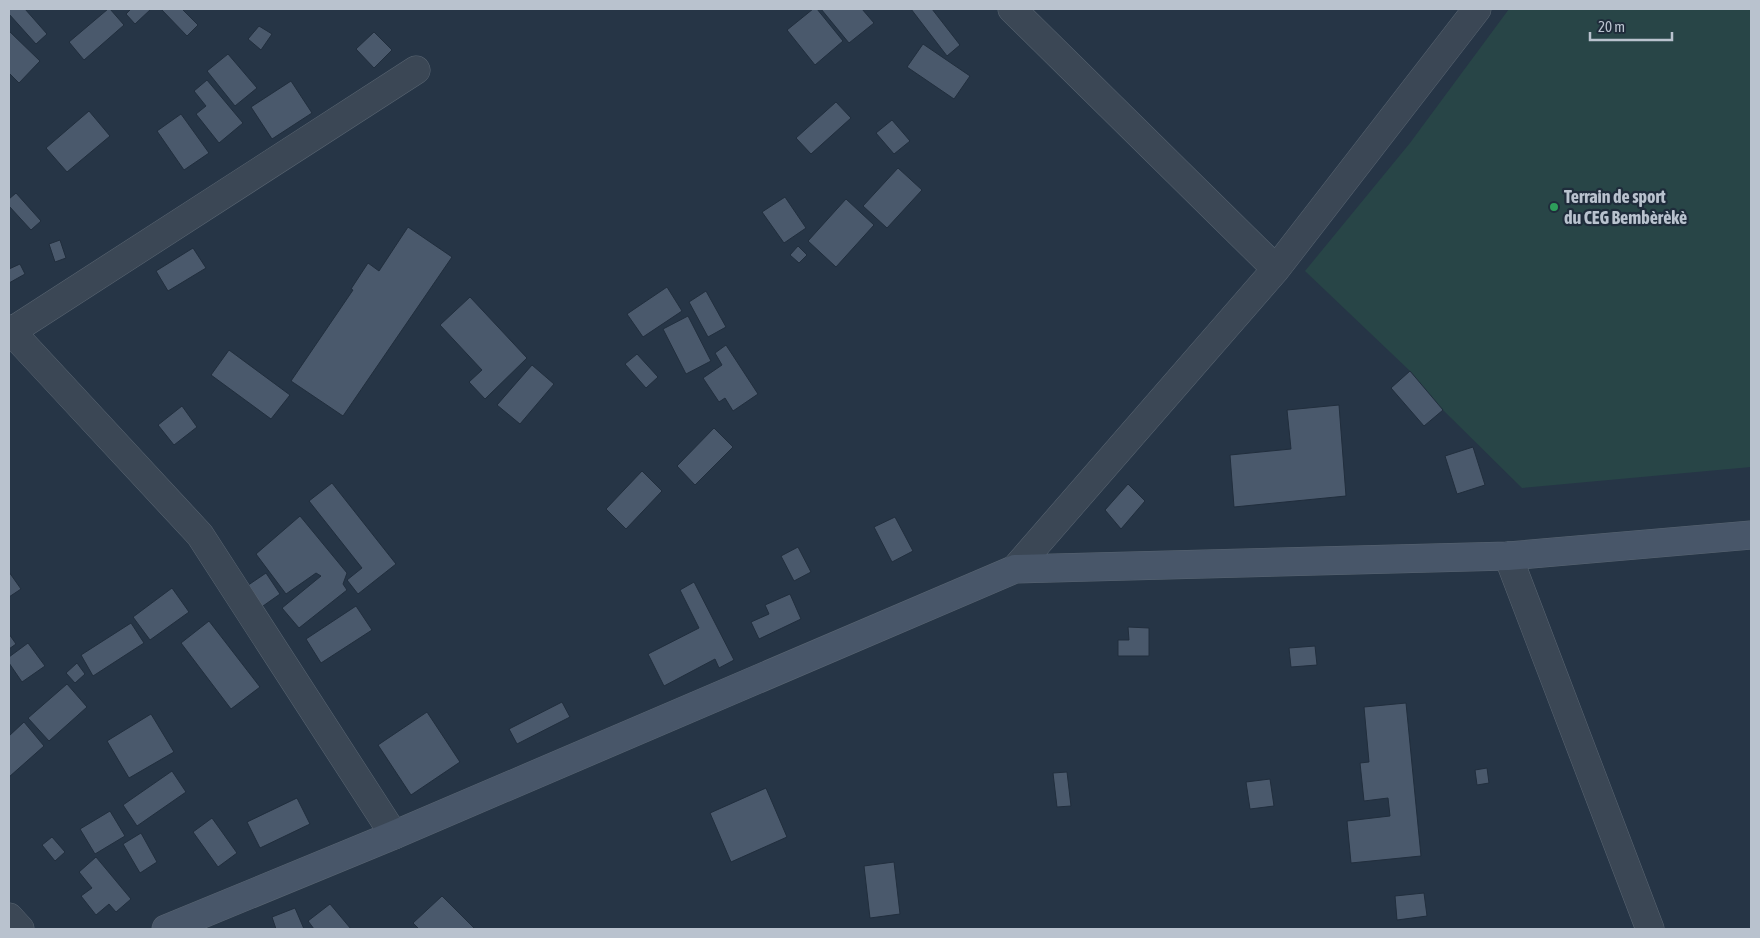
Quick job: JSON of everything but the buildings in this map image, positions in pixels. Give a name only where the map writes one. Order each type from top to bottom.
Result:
[{"type":"main road","points":[[166,929],[394,835],[1015,570],[1508,556],[1751,535]]},
{"type":"street","points":[[1012,9],[1276,269]]},
{"type":"street","points":[[1015,570],[1276,269],[1477,9]]},
{"type":"street","points":[[394,835],[200,535],[10,331],[416,70]]},
{"type":"street","points":[[1508,556],[1650,929]]},
{"type":"street","points":[[9,917],[20,929]]},
{"type":"green space","name":"Terrain de sport du CEG Bembèrèkè","points":[[1509,9],[1751,9],[1751,467],[1522,488],[1443,410],[1410,371],[1305,271],[1410,143]]},
{"type":"place","name":"Terrain de sport du CEG Bembèrèkè","points":[[1554,207]]}]
